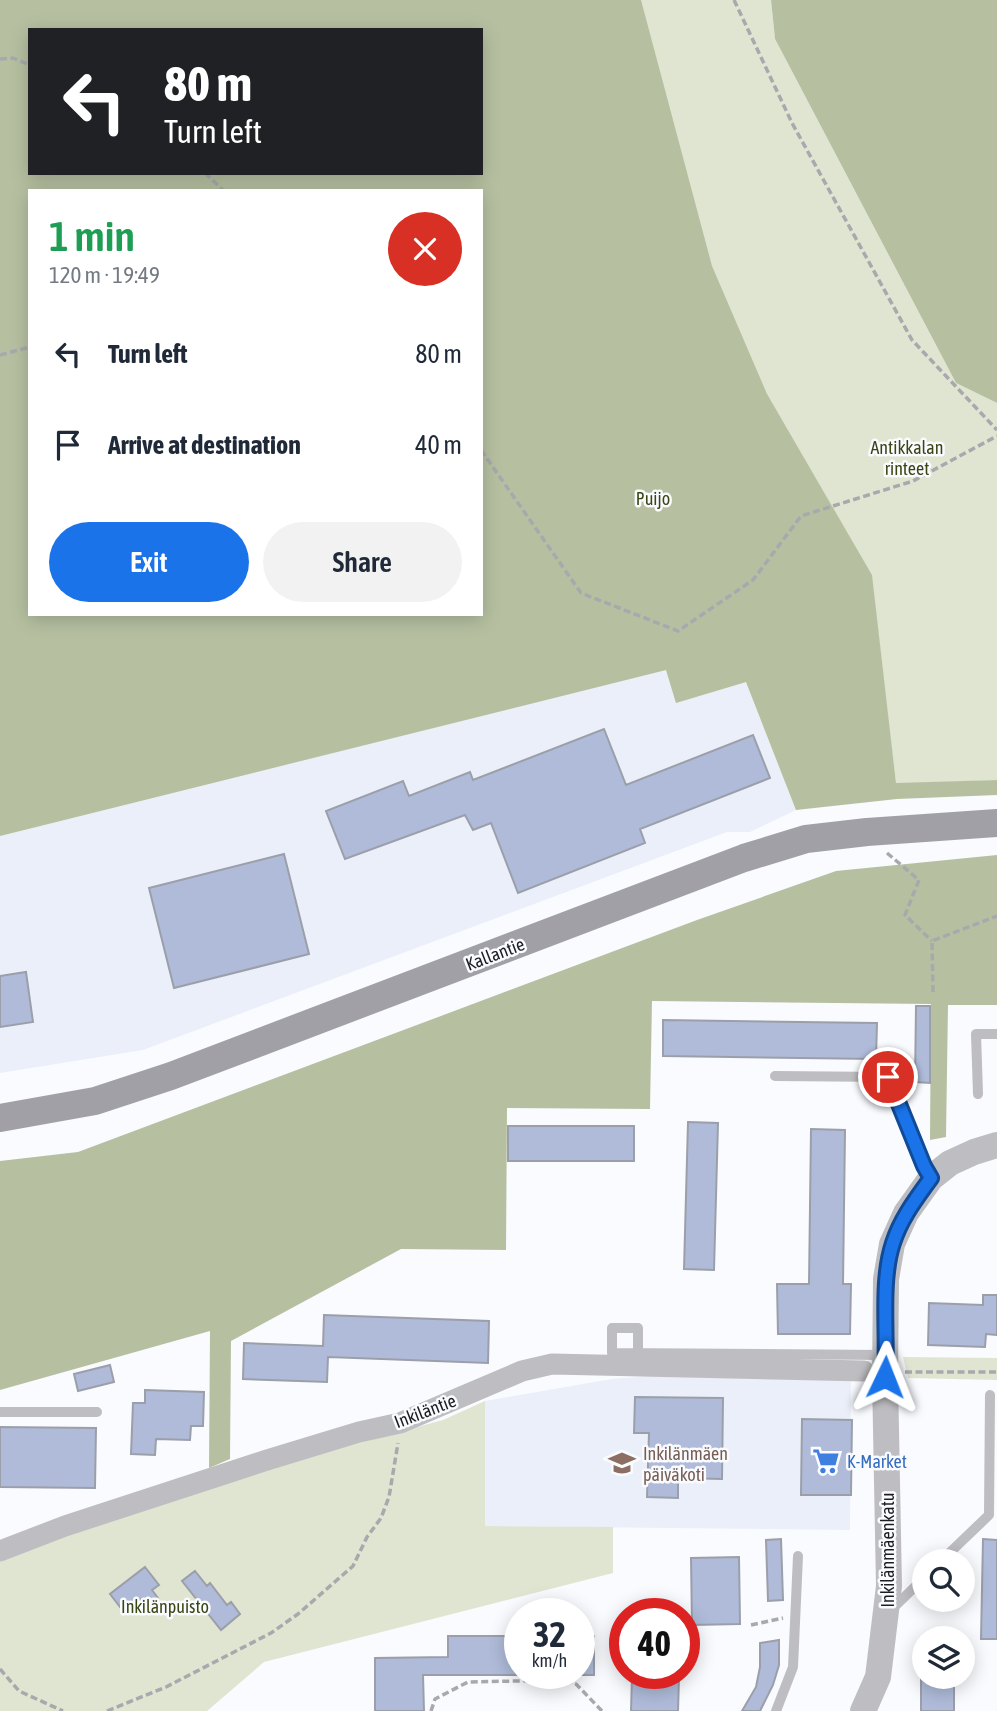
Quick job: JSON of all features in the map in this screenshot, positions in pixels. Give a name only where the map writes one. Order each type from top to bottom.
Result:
[{"type":"main road","name":"Kallantie","points":[[0,1118],[95,1101],[171,1076],[744,858],[806,839],[997,823]]},
{"type":"street","name":"Inkilänmäenkatu","points":[[863,1711],[878,1677],[889,1586],[879,1368],[892,1244],[906,1213],[931,1178],[950,1163],[997,1145]]},
{"type":"street","name":"Inkiläntie","points":[[0,1551],[65,1526],[267,1461],[359,1432],[400,1423],[522,1371],[552,1364],[879,1368]]},
{"type":"lane","points":[[978,1094],[976,1034],[997,1034]]},
{"type":"lane","points":[[775,1076],[888,1077],[931,1178]]},
{"type":"lane","points":[[638,1353],[879,1368]]},
{"type":"lane","points":[[954,1549],[989,1515],[990,1395]]},
{"type":"lane","points":[[0,1412],[97,1412]]},
{"type":"lane","points":[[776,1711],[793,1667],[798,1556]]},
{"type":"lane","points":[[887,1614],[912,1590]]},
{"type":"path","points":[[733,0],[792,123],[912,340],[997,430]]},
{"type":"path","points":[[0,60],[13,58],[28,64]]},
{"type":"path","points":[[207,175],[222,189]]},
{"type":"path","points":[[0,355],[28,347]]},
{"type":"path","points":[[483,453],[581,593],[678,631],[753,580],[801,516],[913,481],[997,436]]},
{"type":"path","points":[[881,847],[919,880],[905,915],[932,941],[933,992]]},
{"type":"path","points":[[932,941],[997,916]]},
{"type":"path","points":[[879,1368],[997,1372]]},
{"type":"path","points":[[107,1711],[166,1687],[271,1633],[298,1614],[353,1566],[367,1537],[381,1518],[389,1497],[400,1423]]},
{"type":"path","points":[[751,1625],[796,1616]]},
{"type":"path","points":[[0,1669],[19,1691],[63,1711]]},
{"type":"path","points":[[431,1711],[435,1699],[468,1682],[566,1680],[576,1684],[602,1711]]},
{"type":"shaded area","points":[[666,670],[676,703],[746,682],[796,810],[750,832],[727,832],[143,1050],[0,1073],[0,836]]},
{"type":"shaded area","name":"Inkilänmäen päiväkoti","points":[[759,1367],[851,1369],[850,1530],[485,1526],[485,1401],[612,1379]]},
{"type":"green space","name":"Puijo","points":[[0,0],[771,0],[775,39],[956,383],[997,403],[997,780],[896,784],[887,710],[878,786],[796,810],[746,682],[676,703],[666,670],[0,836]]},
{"type":"green space","name":"Puijo","points":[[0,0],[641,0],[712,266],[767,394],[872,575],[896,783],[997,780],[997,795],[897,799],[796,810],[746,682],[676,703],[666,670],[0,836]]},
{"type":"green space","points":[[771,0],[997,0],[997,403],[956,383],[775,39]]},
{"type":"green space","points":[[997,855],[997,1005],[948,1005],[946,1137],[930,1140],[931,1004],[652,1001],[650,1109],[507,1108],[506,1250],[401,1249],[231,1341],[230,1459],[209,1468],[210,1331],[0,1390],[0,1161],[78,1152],[697,920],[836,871]]},
{"type":"green space","points":[[903,1357],[997,1358],[997,1380],[908,1378]]},
{"type":"green space","name":"Inkilänpuisto","points":[[485,1401],[485,1526],[613,1527],[613,1573],[515,1598],[504,1598],[504,1601],[264,1662],[207,1711],[0,1711],[0,1561],[126,1509],[443,1420]]},
{"type":"building","points":[[604,729],[626,785],[753,735],[770,778],[640,829],[645,843],[518,893],[491,823],[473,830],[465,815],[345,859],[326,811],[403,781],[409,796],[470,772],[473,780]]},
{"type":"building","points":[[284,854],[309,954],[174,988],[149,888]]},
{"type":"building","points":[[26,972],[33,1022],[0,1027],[0,976]]},
{"type":"building","points":[[916,1006],[930,1006],[930,1083],[915,1082]]},
{"type":"building","points":[[663,1020],[877,1023],[876,1059],[663,1056]]},
{"type":"building","points":[[688,1122],[718,1123],[714,1270],[684,1269]]},
{"type":"building","points":[[508,1126],[634,1126],[634,1161],[508,1161]]},
{"type":"building","points":[[811,1129],[845,1130],[843,1284],[851,1284],[850,1334],[778,1334],[777,1284],[809,1284]]},
{"type":"building","points":[[983,1295],[997,1295],[997,1335],[986,1334],[985,1347],[928,1345],[929,1303],[983,1305]]},
{"type":"building","points":[[324,1315],[489,1321],[488,1363],[328,1357],[327,1382],[243,1379],[244,1343],[323,1346]]},
{"type":"building","points":[[110,1365],[114,1382],[78,1391],[74,1374]]},
{"type":"building","points":[[145,1390],[204,1392],[203,1426],[191,1426],[190,1440],[156,1439],[155,1455],[131,1454],[133,1403],[145,1403]]},
{"type":"building","name":"Inkilänmäen päiväkoti","points":[[635,1397],[723,1398],[722,1479],[678,1478],[678,1498],[647,1497],[649,1433],[634,1433]]},
{"type":"building","name":"K-Market","points":[[802,1419],[852,1420],[851,1495],[801,1495]]},
{"type":"building","points":[[0,1427],[96,1428],[95,1488],[0,1487]]},
{"type":"building","points":[[781,1539],[783,1600],[768,1601],[766,1540]]},
{"type":"building","points":[[983,1539],[997,1540],[997,1639],[981,1639]]},
{"type":"building","points":[[739,1557],[740,1624],[700,1625],[700,1598],[692,1598],[691,1558]]},
{"type":"building","points":[[145,1567],[159,1585],[152,1590],[158,1598],[146,1607],[140,1599],[124,1612],[110,1594]]},
{"type":"building","points":[[195,1571],[207,1586],[210,1583],[227,1605],[231,1602],[240,1614],[221,1630],[182,1581]]},
{"type":"building","points":[[448,1636],[504,1636],[504,1675],[423,1675],[424,1711],[375,1711],[375,1658],[448,1657]]},
{"type":"building","points":[[779,1640],[779,1665],[760,1711],[742,1711],[756,1687],[760,1667],[760,1643]]},
{"type":"building","points":[[632,1689],[679,1689],[678,1711],[631,1711]]},
{"type":"building","points":[[921,1689],[954,1689],[954,1711],[921,1711]]},
{"type":"place","name":"K-Market","points":[[826,1461]]},
{"type":"place","name":"Inkilänmäen päiväkoti","points":[[622,1463]]},
{"type":"route","points":[[885,1377],[887,1279],[892,1244],[906,1213],[931,1178],[888,1077]]},
{"type":"park label","name":"Antikkalan rinteet","points":[[907,457]]}]
